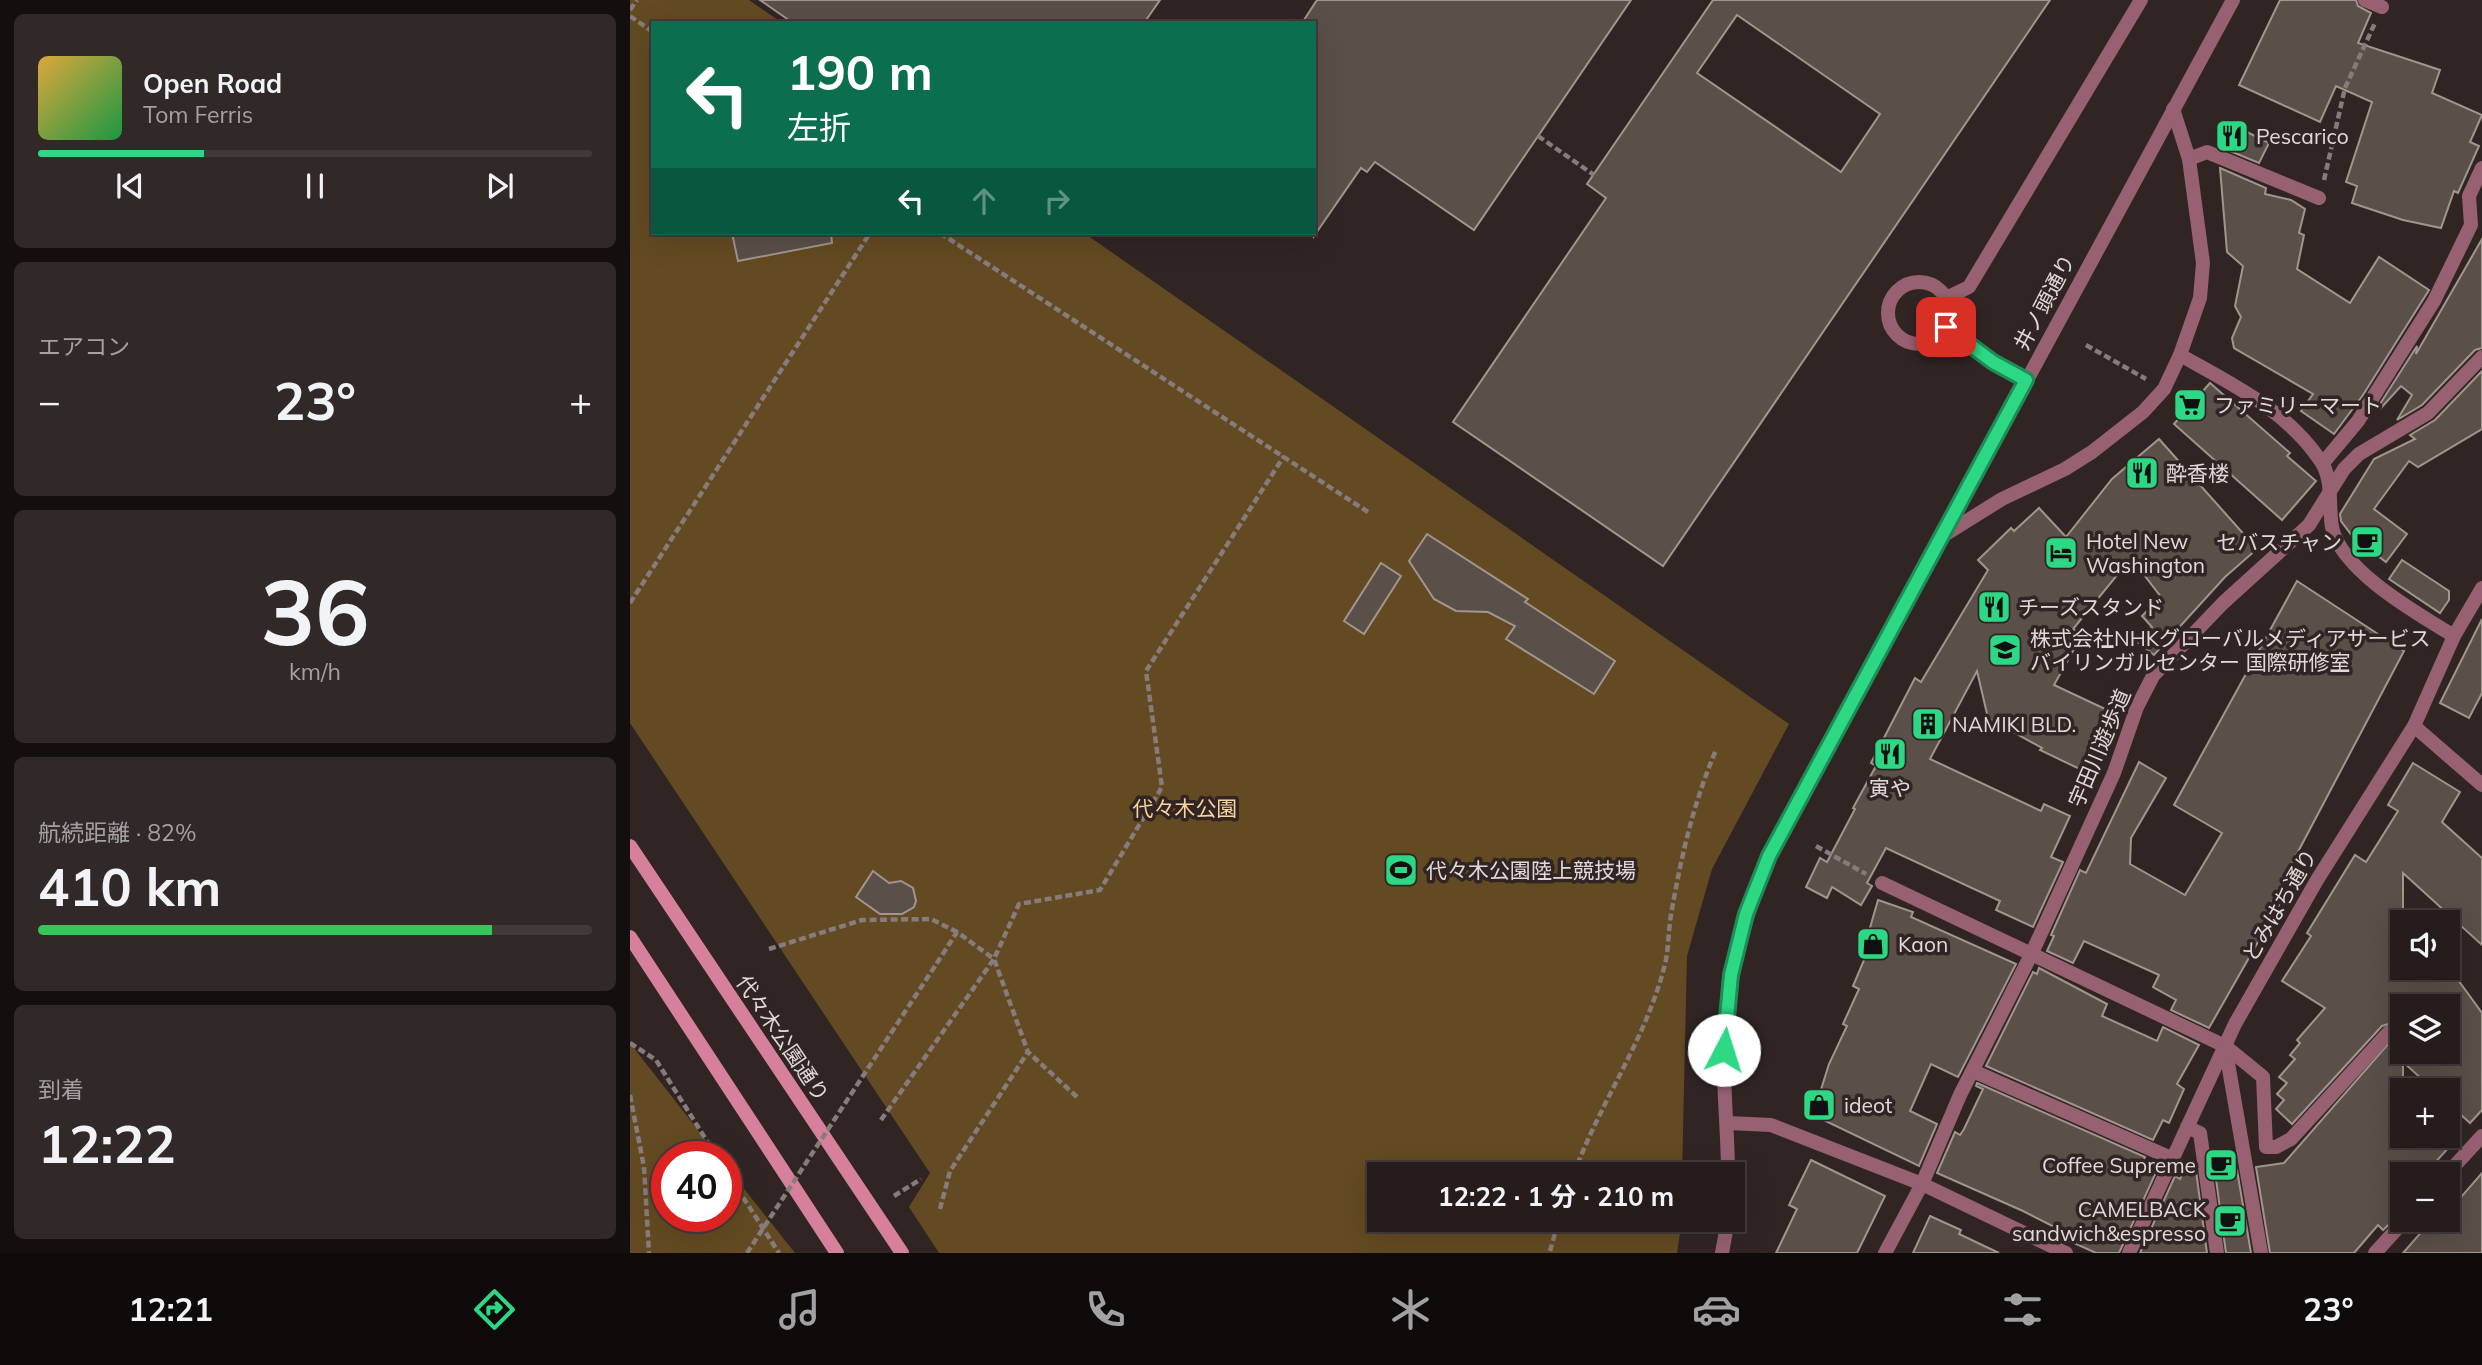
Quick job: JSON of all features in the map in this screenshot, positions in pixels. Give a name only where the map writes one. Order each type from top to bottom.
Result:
[{"type":"main road","name":"代々木公園通り","points":[[630,846],[902,1253]]},
{"type":"main road","points":[[630,937],[837,1253]]},
{"type":"street","points":[[1946,298],[1969,287],[2141,0]]},
{"type":"street","name":"井ノ頭通り","points":[[1728,1162],[1724,1050],[1731,975],[1746,914],[1769,856],[2233,0]]},
{"type":"street","points":[[2365,0],[2382,7]]},
{"type":"street","points":[[1941,537],[2002,499],[2065,469],[2092,452],[2143,412],[2164,389],[2180,355],[2200,298],[2203,262],[2189,159],[2173,109]]},
{"type":"street","points":[[2189,159],[2207,152],[2319,198]]},
{"type":"street","points":[[2323,463],[2358,421],[2403,353],[2477,227],[2469,196],[2482,168]]},
{"type":"street","points":[[1912,282],[1931,284],[1946,298],[1949,308],[1946,327],[1931,341],[1911,343],[1894,331],[1888,312],[1894,293],[1912,282]]},
{"type":"street","points":[[1946,327],[1993,362],[2026,380]]},
{"type":"street","points":[[2180,355],[2266,405],[2303,437],[2323,463],[2330,494],[2332,528],[2339,544],[2358,569],[2454,636]]},
{"type":"street","name":"宇田川遊歩道","points":[[1885,1253],[1922,1184],[1973,1071],[2031,955],[2113,773],[2137,707],[2153,676],[2223,603],[2309,525],[2344,468],[2359,454],[2428,413],[2482,357]]},
{"type":"street","name":"とみはち通り","points":[[2129,1253],[2225,1046],[2317,880],[2414,726],[2454,636],[2482,588]]},
{"type":"street","points":[[2414,726],[2482,785]]},
{"type":"street","points":[[1882,883],[2225,1046],[2263,1077],[2266,1147],[2276,1147],[2291,1139],[2389,1032]]},
{"type":"street","points":[[2225,1046],[2261,1253]]},
{"type":"street","points":[[1973,1071],[2171,1158]]},
{"type":"street","points":[[1728,1123],[1771,1125],[1922,1184],[2066,1253]]},
{"type":"street","points":[[2187,1127],[2200,1133],[2217,1253]]},
{"type":"street","points":[[2458,1162],[2482,1136]]},
{"type":"street","points":[[1722,1253],[1726,1232]]},
{"type":"street","points":[[2375,1253],[2394,1232]]},
{"type":"path","points":[[630,10],[637,0]]},
{"type":"path","points":[[2319,198],[2345,89],[2382,7]]},
{"type":"path","points":[[630,16],[651,31]]},
{"type":"path","points":[[1538,136],[1594,175]]},
{"type":"path","points":[[630,603],[869,235]]},
{"type":"path","points":[[943,235],[1368,512]]},
{"type":"path","points":[[2086,345],[2164,389]]},
{"type":"path","points":[[881,1120],[994,959],[1019,904],[1100,890],[1162,787],[1146,671],[1284,457]]},
{"type":"path","points":[[1578,1162],[1589,1132],[1619,1078],[1655,996],[1665,966],[1669,924],[1687,830],[1716,750]]},
{"type":"path","points":[[1816,846],[1882,883]]},
{"type":"path","points":[[769,949],[842,925],[884,918],[931,919],[957,932],[994,959],[1028,1052],[1077,1097]]},
{"type":"path","points":[[747,1253],[957,932]]},
{"type":"path","points":[[630,1044],[656,1060],[708,1141]]},
{"type":"path","points":[[940,1209],[950,1171],[1028,1052]]},
{"type":"path","points":[[630,1095],[644,1167],[649,1253]]},
{"type":"path","points":[[894,1196],[921,1179]]},
{"type":"path","points":[[742,1196],[779,1253]]},
{"type":"path","points":[[1550,1251],[1556,1232]]},
{"type":"green space","name":"代々木公園","points":[[630,0],[749,0],[779,21],[651,21],[651,235],[1087,235],[1789,724],[1712,869],[1687,956],[1682,1162],[1367,1162],[1367,1232],[1680,1232],[1677,1253],[939,1253],[909,1207],[930,1173],[630,723]]},
{"type":"green space","points":[[630,1043],[707,1141],[651,1141],[651,1232],[742,1232],[742,1186],[795,1253],[630,1253]]},
{"type":"building","points":[[760,0],[1160,0],[1145,21],[790,21]]},
{"type":"building","points":[[1317,0],[1631,0],[1474,230],[1375,162],[1367,172],[1361,168],[1316,233],[1316,21],[1303,21]]},
{"type":"building","points":[[1713,0],[2050,0],[1663,566],[1453,422],[1606,198],[1587,184]],"holes":[[[1737,15],[1880,114],[1841,172],[1697,73]]]},
{"type":"building","points":[[2280,0],[2356,0],[2358,6],[2371,13],[2358,43],[2440,70],[2432,93],[2482,115],[2470,142],[2479,146],[2458,193],[2454,191],[2441,228],[2403,220],[2352,203],[2357,186],[2346,182],[2372,102],[2336,86],[2320,122],[2239,85]]},
{"type":"building","points":[[2231,124],[2269,143],[2259,163],[2220,147]]},
{"type":"building","points":[[2220,168],[2266,188],[2265,194],[2291,200],[2305,209],[2299,233],[2304,235],[2297,269],[2350,303],[2379,257],[2429,290],[2363,395],[2334,434],[2301,411],[2313,394],[2234,348],[2232,338],[2241,317],[2235,306],[2243,266],[2227,252]]},
{"type":"building","points":[[732,235],[831,235],[832,243],[738,261]]},
{"type":"building","points":[[2482,239],[2482,348],[2475,350],[2422,405],[2397,420],[2412,395],[2401,386],[2380,409],[2378,407],[2417,346],[2416,354]]},
{"type":"building","points":[[2482,371],[2482,429],[2418,467],[2409,461],[2374,509],[2407,534],[2386,562],[2353,537],[2341,521],[2340,514],[2374,459],[2415,439],[2410,435],[2435,420]]},
{"type":"building","points":[[2210,383],[2290,453],[2287,456],[2316,481],[2282,520],[2174,424]]},
{"type":"building","points":[[2159,439],[2257,549],[2225,577],[2154,655],[2135,640],[2152,627],[2142,616],[2161,597],[2131,558],[2073,629],[2082,635],[2054,685],[2118,715],[2090,774],[2040,750],[2042,748],[1988,718],[1977,671],[1930,759],[2041,811],[2044,804],[2070,816],[2051,857],[2063,862],[2033,927],[1996,910],[2000,901],[1886,848],[1867,883],[1872,886],[1861,905],[1832,887],[1827,898],[1806,887],[1820,858],[1827,862],[1855,809],[1853,808],[1876,766],[1871,763],[1915,678],[1921,682],[1988,570],[1978,560],[2011,528],[2014,531],[2039,508],[2066,537],[2112,479]]},
{"type":"building","points":[[1427,534],[1528,599],[1525,602],[1615,661],[1594,694],[1506,639],[1515,626],[1488,612],[1456,611],[1434,599],[1409,561]]},
{"type":"building","points":[[2402,560],[2449,591],[2449,600],[2440,613],[2389,579]]},
{"type":"building","points":[[1381,563],[1401,576],[1364,634],[1344,621]]},
{"type":"building","points":[[2297,581],[2404,651],[2272,901],[2279,905],[2209,1028],[2171,1010],[2176,1000],[2153,987],[2159,975],[2084,941],[2073,963],[2047,951],[2054,936],[2051,935],[2080,870],[2086,873],[2139,762],[2166,778],[2131,838],[2130,864],[2185,895],[2222,833],[2174,805]]},
{"type":"building","points":[[2482,619],[2482,693],[2469,718],[2440,703]]},
{"type":"building","points":[[2413,763],[2460,792],[2442,822],[2482,858],[2482,945],[2460,925],[2460,910],[2444,910],[2403,873],[2403,910],[2390,910],[2390,980],[2458,980],[2482,1013],[2482,1110],[2470,1123],[2460,1114],[2460,1078],[2421,1078],[2405,1064],[2460,1064],[2460,994],[2390,994],[2390,1024],[2382,1026],[2292,1124],[2276,1109],[2284,1100],[2277,1094],[2287,1083],[2279,1077],[2295,1059],[2290,1055],[2300,1043],[2297,1040],[2325,1008],[2282,981],[2311,936],[2307,933],[2355,855],[2366,862],[2398,811],[2388,805]]},
{"type":"building","points":[[873,871],[889,883],[901,881],[913,888],[916,901],[914,907],[902,914],[880,914],[856,897]]},
{"type":"building","points":[[1878,900],[1913,912],[1911,917],[2016,964],[1958,1077],[1931,1064],[1910,1111],[1937,1124],[1919,1166],[1813,1115],[1829,1064],[1847,1026],[1843,1024],[1859,989],[1853,986],[1867,953],[1863,952]]},
{"type":"building","points":[[2039,968],[2107,1004],[2102,1016],[2157,1041],[2163,1027],[2199,1045],[2177,1084],[2184,1089],[2169,1123],[2163,1120],[2153,1140],[1986,1066],[2033,972],[2037,974]]},
{"type":"building","points":[[2390,1042],[2390,1064],[2403,1064],[2403,1078],[2390,1078],[2390,1148],[2448,1148],[2436,1162],[2390,1162],[2390,1223],[2383,1230],[2378,1225],[2354,1253],[2270,1253],[2256,1167],[2284,1163]]},
{"type":"building","points":[[1977,1083],[2145,1157],[2143,1161],[2158,1168],[2119,1253],[2096,1253],[2074,1243],[2076,1238],[2023,1211],[1937,1173],[1955,1132],[1960,1135],[1964,1129],[1983,1089],[1976,1086]]},
{"type":"building","points":[[1811,1160],[1885,1196],[1857,1253],[1776,1253],[1797,1209],[1789,1205]]},
{"type":"building","points":[[2188,1161],[2195,1163],[2207,1253],[2140,1253],[2175,1176],[2180,1179]]},
{"type":"building","points":[[2237,1170],[2251,1253],[2226,1253],[2215,1172]]},
{"type":"building","points":[[2482,1173],[2482,1253],[2403,1253],[2421,1232],[2460,1232],[2460,1198]]},
{"type":"building","points":[[1930,1216],[1961,1230],[1959,1234],[1999,1253],[1913,1253]]},
{"type":"place","name":"Pescarico","points":[[2232,136]]},
{"type":"place","name":"ファミリーマート","points":[[2190,405]]},
{"type":"place","name":"酔香楼","points":[[2142,473]]},
{"type":"place","name":"セバスチャン","points":[[2367,542]]},
{"type":"place","name":"Hotel New Washington","points":[[2061,553]]},
{"type":"place","name":"チーズスタンド","points":[[1994,607]]},
{"type":"place","name":"株式会社NHKグローバルメディアサービス バイリンガルセンター 国際研修室","points":[[2005,650]]},
{"type":"place","name":"NAMIKI BLD.","points":[[1928,724]]},
{"type":"place","name":"寅や","points":[[1890,754]]},
{"type":"place","name":"代々木公園陸上競技場","points":[[1401,870]]},
{"type":"place","name":"Kaon","points":[[1873,944]]},
{"type":"place","name":"ideot","points":[[1819,1105]]},
{"type":"place","name":"Coffee Supreme","points":[[2221,1165]]},
{"type":"place","name":"CAMELBACK sandwich&espresso","points":[[2230,1221]]},
{"type":"route","points":[[1724,1050],[1731,975],[1746,914],[1769,856],[2026,380],[1993,362],[1946,327]]}]
